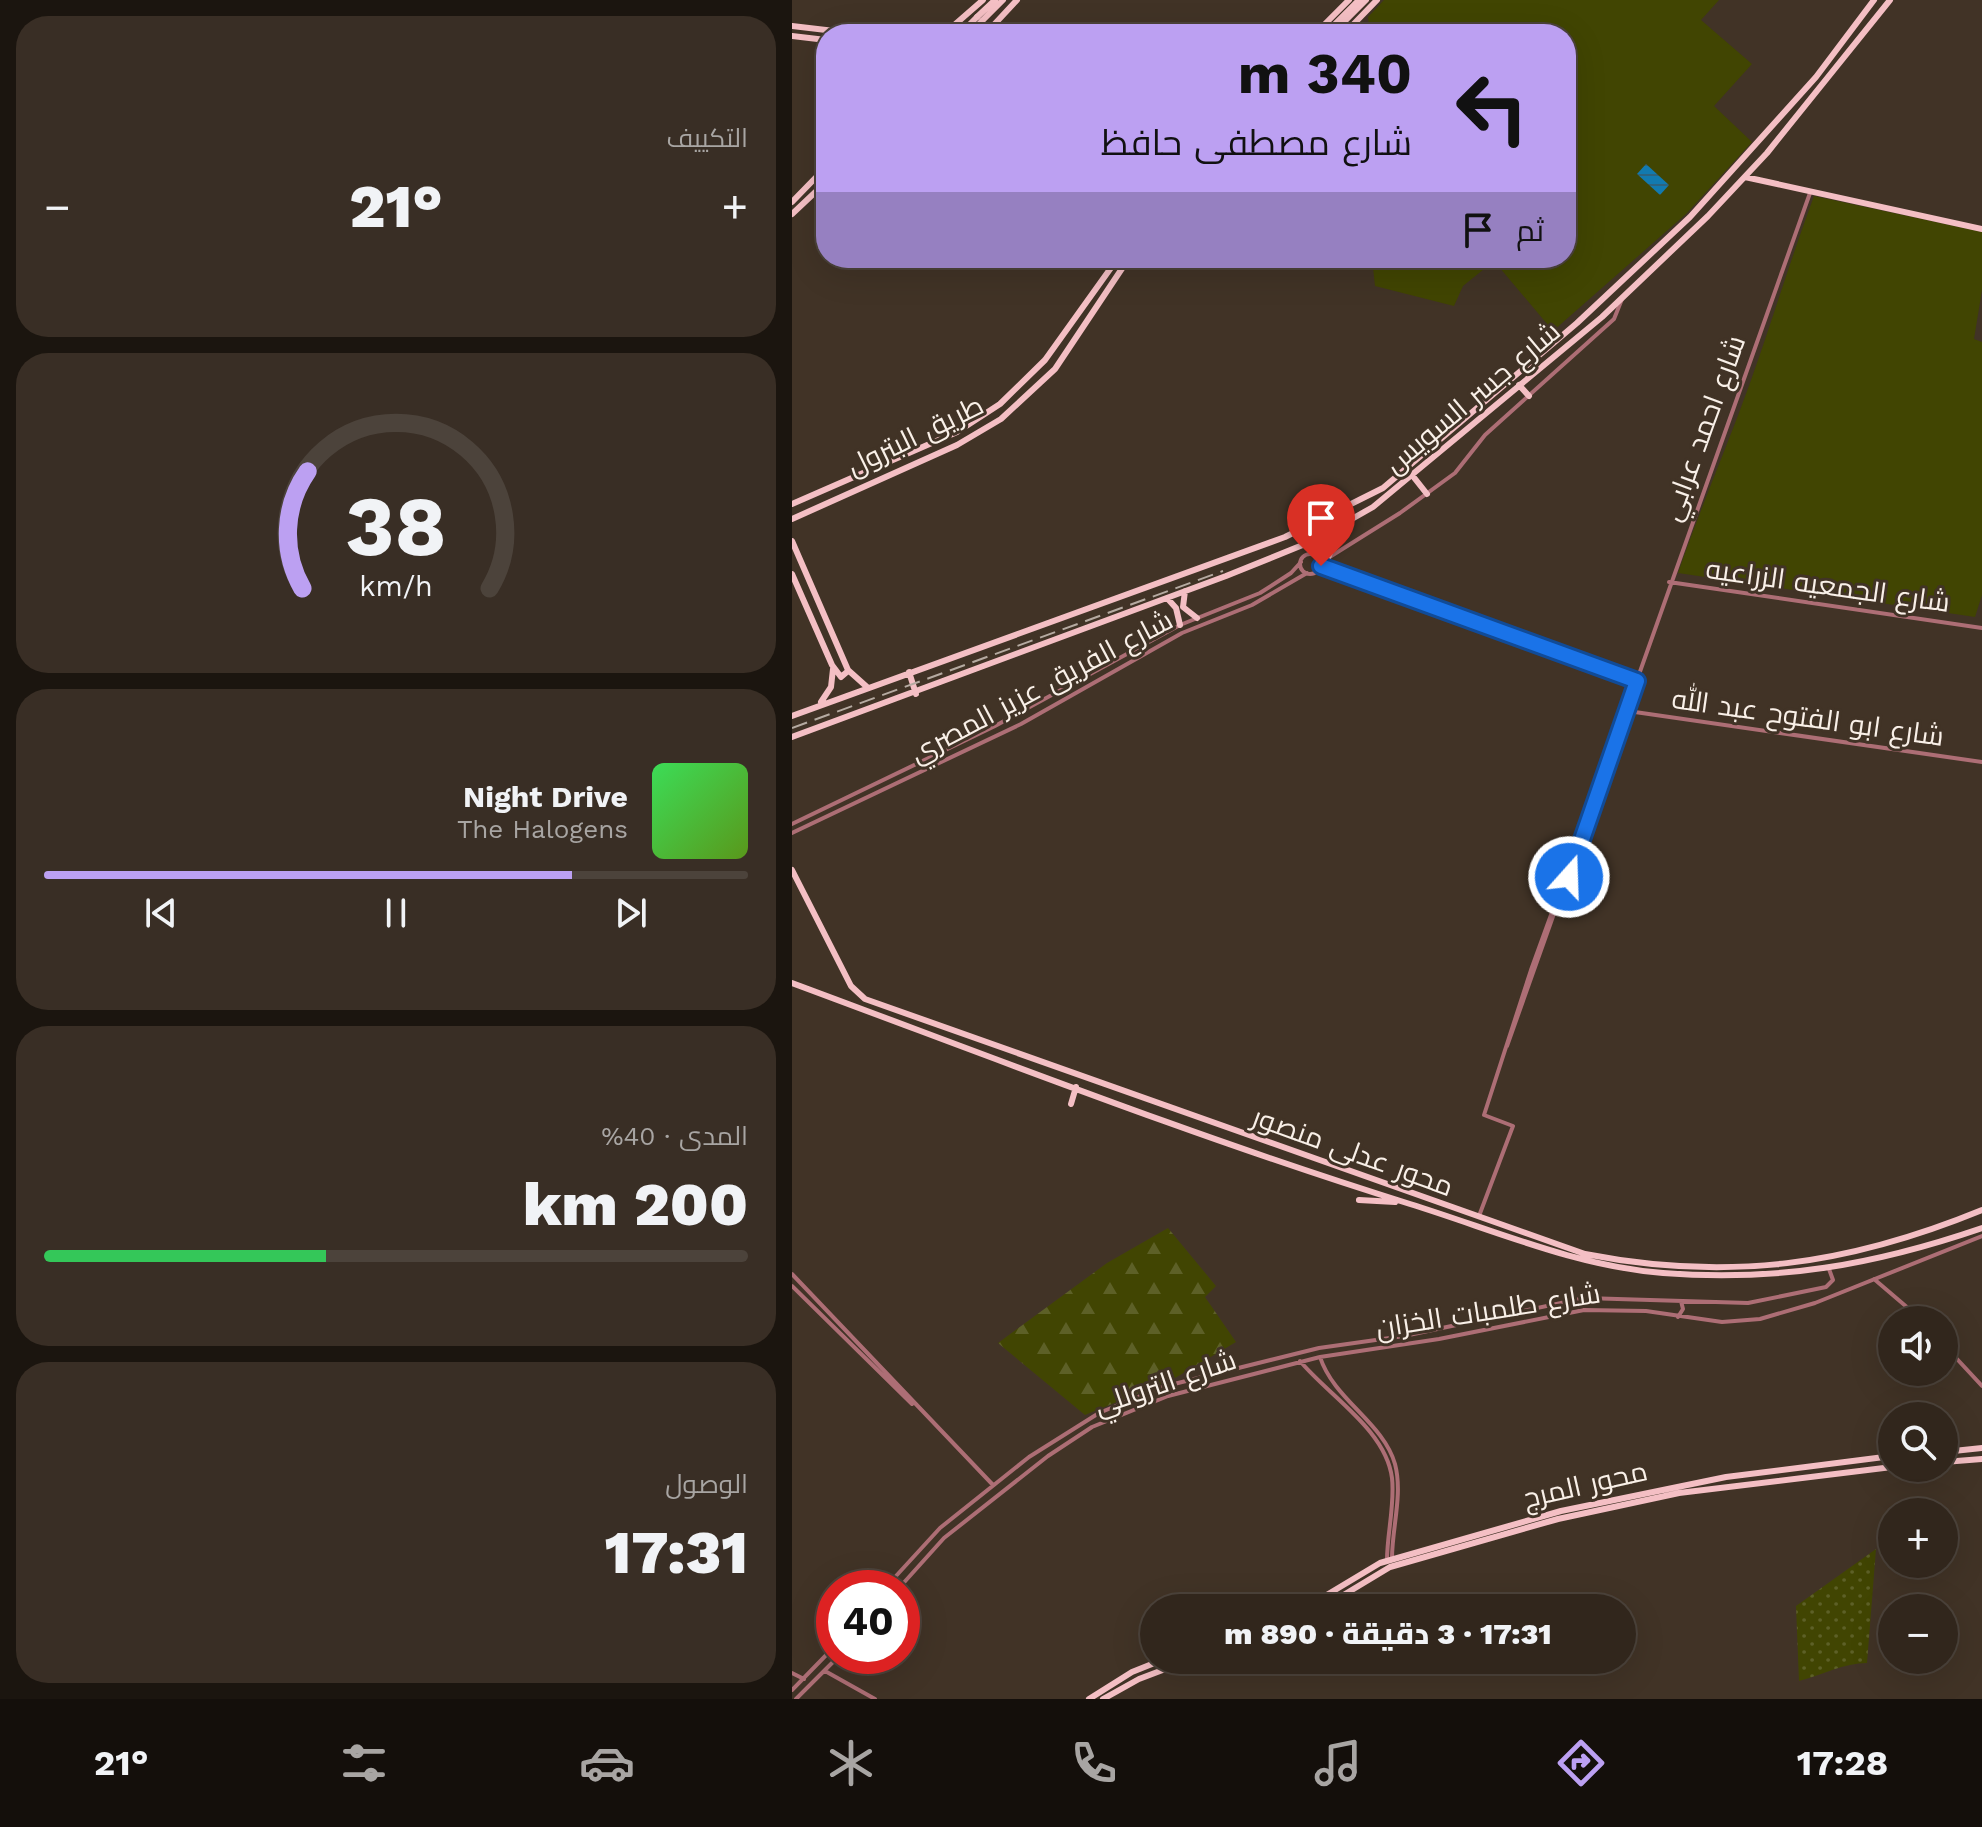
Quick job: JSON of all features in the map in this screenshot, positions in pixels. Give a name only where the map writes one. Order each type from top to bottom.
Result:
[{"type":"main road","points":[[958,23],[983,0]]},
{"type":"main road","points":[[978,24],[995,0]]},
{"type":"main road","points":[[973,24],[1003,0]]},
{"type":"main road","points":[[996,24],[1017,0]]},
{"type":"main road","points":[[1325,24],[1349,0]]},
{"type":"main road","points":[[1335,24],[1359,0]]},
{"type":"main road","points":[[1342,24],[1366,0]]},
{"type":"main road","points":[[1354,24],[1377,0]]},
{"type":"main road","name":"شارع جسر السويس","points":[[792,716],[1318,523],[1383,488],[1593,309],[1690,217],[1816,77],[1874,0]]},
{"type":"main road","name":"شارع جسر السويس","points":[[792,737],[916,694],[1226,576],[1340,527],[1384,500],[1622,299],[1745,177],[1890,0]]},
{"type":"main road","points":[[792,26],[816,29]]},
{"type":"main road","points":[[792,36],[816,39]]},
{"type":"main road","points":[[792,202],[816,177]]},
{"type":"main road","points":[[1745,177],[1982,229]]},
{"type":"main road","points":[[792,214],[816,191]]},
{"type":"main road","name":"طريق البترول","points":[[793,504],[939,440],[990,411],[1028,379],[1052,351],[1111,268]]},
{"type":"main road","name":"طريق البترول","points":[[795,517],[991,427],[1039,387],[1069,350],[1122,268]]},
{"type":"main road","points":[[1593,309],[1602,317]]},
{"type":"main road","points":[[1577,323],[1586,320],[1585,331]]},
{"type":"main road","points":[[1519,385],[1529,396]]},
{"type":"main road","points":[[939,440],[944,451]]},
{"type":"main road","points":[[1412,475],[1427,494]]},
{"type":"main road","points":[[793,504],[795,517]]},
{"type":"main road","points":[[1328,558],[1340,527]]},
{"type":"main road","points":[[792,541],[848,670],[867,687]]},
{"type":"main road","points":[[1302,545],[1307,555]]},
{"type":"main road","points":[[1237,553],[1236,564],[1242,569]]},
{"type":"main road","points":[[1219,560],[1229,566],[1226,576]]},
{"type":"main road","points":[[792,574],[832,665],[841,677],[848,670]]},
{"type":"main road","points":[[1185,591],[1183,607],[1197,618]]},
{"type":"main road","points":[[1167,598],[1176,608],[1180,625]]},
{"type":"main road","points":[[818,705],[831,687],[832,665]]},
{"type":"main road","points":[[909,672],[916,694]]},
{"type":"main road","name":"محور عدلى منصور","points":[[792,870],[851,986],[865,999],[1585,1254],[1674,1267],[1794,1264],[1849,1255],[1929,1232],[1982,1210]]},
{"type":"main road","name":"محور عدلى منصور","points":[[792,983],[1246,1152],[1552,1251],[1643,1271],[1719,1276],[1829,1269],[1905,1254],[1982,1228]]},
{"type":"main road","points":[[844,1002],[851,986]]},
{"type":"main road","points":[[861,1008],[865,999]]},
{"type":"main road","points":[[1071,1104],[1076,1087]]},
{"type":"main road","points":[[1246,1152],[1252,1146],[1251,1138]]},
{"type":"main road","points":[[1259,1156],[1265,1143]]},
{"type":"main road","points":[[1359,1200],[1407,1203]]},
{"type":"main road","points":[[1958,1451],[1982,1448]]},
{"type":"main road","name":"محور المرج","points":[[1331,1594],[1389,1559],[1561,1511],[1708,1480],[1878,1458]]},
{"type":"main road","points":[[1958,1461],[1982,1459]]},
{"type":"main road","name":"محور المرج","points":[[1343,1594],[1365,1579],[1396,1565],[1632,1501],[1878,1469]]},
{"type":"main road","points":[[1708,1480],[1709,1489]]},
{"type":"main road","points":[[1089,1699],[1140,1669]]},
{"type":"main road","points":[[1103,1699],[1152,1674]]},
{"type":"street","name":"شارع احمد عرابي","points":[[1478,1218],[1513,1126],[1484,1115],[1669,582],[1810,192]]},
{"type":"street","points":[[1316,572],[1320,563],[1455,473],[1481,440],[1614,319],[1622,299]]},
{"type":"street","points":[[1353,579],[1307,573],[1301,562],[1307,555],[1316,557],[1320,563],[1353,579],[1637,680]]},
{"type":"street","name":"شارع الفريق عزيز المصري","points":[[792,824],[928,759],[1180,625],[1268,588],[1301,562]]},
{"type":"street","name":"شارع الفريق عزيز المصري","points":[[793,831],[1043,712],[1171,640],[1252,605],[1307,573]]},
{"type":"street","name":"شارع الجمعيه الزراعيه","points":[[1669,582],[1982,628]]},
{"type":"street","name":"شارع احمد عرابي","points":[[1507,1046],[1637,680]]},
{"type":"street","points":[[1037,703],[1043,712]]},
{"type":"street","name":"شارع ابو الفتوح عبد الله","points":[[1628,711],[1982,762]]},
{"type":"street","points":[[928,759],[932,766]]},
{"type":"street","name":"شارع طلمبات الخزان","points":[[1320,1357],[1379,1349],[1584,1310],[1636,1310],[1722,1322],[1752,1320],[1815,1303],[1982,1236]]},
{"type":"street","name":"شارع طلمبات الخزان","points":[[1319,1348],[1378,1340],[1585,1298],[1748,1303],[1776,1299],[1829,1286],[1833,1277],[1829,1269]]},
{"type":"street","points":[[792,1274],[993,1485]]},
{"type":"street","points":[[1874,1279],[1906,1306]]},
{"type":"street","points":[[792,1286],[915,1405]]},
{"type":"street","points":[[1678,1317],[1683,1309],[1680,1300]]},
{"type":"street","points":[[1378,1340],[1379,1349]]},
{"type":"street","name":"شارع التروللي","points":[[901,1570],[928,1539],[993,1485],[1099,1413],[1149,1391],[1319,1348]]},
{"type":"street","points":[[1320,1357],[1331,1379],[1392,1457],[1398,1491],[1389,1559]]},
{"type":"street","name":"شارع التروللي","points":[[915,1570],[938,1544],[995,1496],[1062,1446],[1105,1421],[1168,1396],[1320,1357]]},
{"type":"street","points":[[1958,1360],[1982,1386]]},
{"type":"street","points":[[1300,1361],[1354,1416],[1387,1460],[1393,1488],[1389,1559]]},
{"type":"street","points":[[1056,1440],[1062,1446]]},
{"type":"street","points":[[792,1690],[816,1666]]},
{"type":"street","points":[[792,1673],[804,1679]]},
{"type":"street","points":[[796,1699],[822,1674]]},
{"type":"street","points":[[830,1674],[875,1699]]},
{"type":"green space","points":[[1384,0],[1719,0],[1701,20],[1752,64],[1714,106],[1752,142],[1686,214],[1553,331],[1500,268],[1576,268],[1576,24],[1369,24],[1368,17]]},
{"type":"green space","points":[[1814,196],[1982,232],[1982,290],[1974,339],[1982,342],[1982,595],[1975,617],[1678,573],[1750,383]]},
{"type":"green space","points":[[1373,268],[1485,268],[1463,286],[1454,306],[1375,286]]},
{"type":"green space","points":[[1168,1228],[1216,1286],[1205,1297],[1236,1342],[1175,1378],[1085,1415],[998,1343],[1107,1263]]},
{"type":"green space","points":[[1876,1549],[1867,1663],[1841,1667],[1799,1681],[1796,1606]]},
{"type":"water","points":[[1646,164],[1669,185],[1660,195],[1637,174]]},
{"type":"railway","points":[[792,728],[1223,571]]},
{"type":"route","points":[[1321,566],[1637,681],[1569,877]]}]
